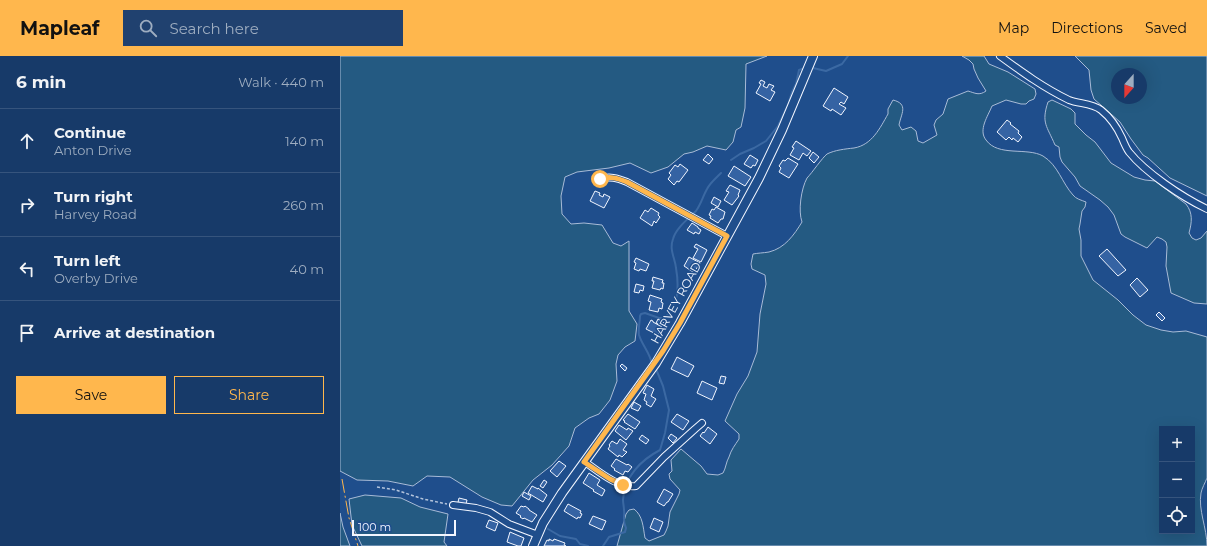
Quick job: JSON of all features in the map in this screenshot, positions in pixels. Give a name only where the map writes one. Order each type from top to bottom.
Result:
[{"type":"street","name":"HARVEY ROAD","points":[[533,546],[550,512],[584,462],[651,370],[680,323],[759,178],[782,130],[813,56]]},
{"type":"street","points":[[1000,56],[1050,91],[1074,102],[1090,105],[1099,109],[1109,117],[1116,126],[1128,151],[1150,173],[1207,209]]},
{"type":"street","points":[[600,179],[607,177],[616,178],[627,182],[727,236]]},
{"type":"street","points":[[584,462],[610,479],[630,487],[636,486],[664,457],[702,423]]},
{"type":"street","points":[[453,505],[476,508],[490,512],[509,524],[538,535]]},
{"type":"path","points":[[377,487],[396,490],[423,499],[453,505]]},
{"type":"shaded area","points":[[340,56],[767,56],[746,64],[745,108],[741,127],[736,130],[733,142],[726,150],[707,146],[684,154],[668,167],[651,173],[630,163],[609,168],[577,172],[565,177],[561,196],[562,214],[571,224],[584,223],[602,225],[613,243],[621,246],[629,241],[629,311],[637,324],[635,341],[625,347],[618,355],[616,364],[617,381],[610,400],[599,414],[589,418],[575,428],[569,446],[552,465],[533,480],[512,506],[501,505],[482,497],[450,477],[427,476],[413,486],[388,481],[357,480],[340,471]]},
{"type":"shaded area","points":[[962,56],[984,56],[989,64],[1008,72],[1035,89],[1036,94],[1034,99],[1026,104],[1006,100],[992,106],[984,123],[984,136],[991,145],[998,148],[1036,153],[1043,156],[1056,169],[1074,196],[1086,202],[1082,211],[1079,229],[1081,256],[1093,280],[1146,325],[1161,330],[1173,332],[1186,331],[1207,337],[1207,478],[1201,491],[1200,499],[1207,546],[617,546],[626,514],[629,510],[634,509],[639,515],[645,538],[649,541],[664,535],[668,526],[670,512],[680,490],[670,479],[669,474],[672,471],[671,460],[681,449],[701,466],[707,474],[718,475],[723,473],[731,452],[739,439],[739,434],[725,421],[737,394],[748,376],[757,352],[760,314],[766,284],[765,275],[752,269],[751,264],[753,254],[775,250],[784,244],[796,232],[802,222],[800,212],[801,200],[803,188],[807,178],[827,154],[854,148],[871,140],[888,114],[888,109],[893,100],[901,104],[903,110],[899,125],[902,130],[911,127],[916,131],[918,141],[923,143],[937,135],[934,125],[936,120],[943,114],[948,99],[968,91],[979,94],[986,91],[978,78],[973,64]]},
{"type":"shaded area","points":[[1075,56],[1207,56],[1207,196],[1170,178],[1143,155],[1120,122],[1094,99],[1091,90],[1089,70]]},
{"type":"shaded area","points":[[1052,100],[1071,109],[1075,113],[1075,124],[1095,142],[1111,163],[1134,177],[1155,181],[1186,204],[1191,214],[1189,233],[1192,238],[1196,240],[1201,238],[1207,231],[1207,304],[1194,303],[1171,293],[1166,266],[1166,242],[1157,237],[1147,248],[1125,237],[1121,234],[1114,215],[1108,207],[1080,186],[1075,177],[1062,162],[1059,147],[1055,145],[1047,129],[1045,120],[1046,109],[1048,102]]},
{"type":"shaded area","points":[[365,495],[401,498],[420,507],[448,514],[444,542],[447,546],[362,546],[352,525],[349,499]]},
{"type":"shaded area","points":[[340,513],[343,527],[350,546],[340,546]]},
{"type":"building","points":[[761,80],[765,82],[763,86],[767,88],[769,84],[774,86],[771,90],[775,92],[770,101],[756,93],[761,84],[759,83]]},
{"type":"building","points":[[834,88],[848,97],[844,104],[841,102],[839,104],[846,108],[841,115],[832,109],[831,111],[823,106]]},
{"type":"building","points":[[1007,120],[1019,131],[1018,133],[1022,137],[1018,142],[1009,137],[1006,140],[997,132]]},
{"type":"building","points":[[796,141],[811,151],[807,156],[803,153],[799,160],[790,155],[794,148],[792,147]]},
{"type":"building","points":[[813,152],[819,157],[814,163],[809,158]]},
{"type":"building","points":[[708,154],[713,159],[709,164],[703,160]]},
{"type":"building","points":[[750,155],[758,160],[755,166],[753,165],[751,168],[744,164]]},
{"type":"building","points":[[788,158],[798,164],[789,178],[779,172],[781,168],[779,166],[783,160],[785,161]]},
{"type":"building","points":[[680,164],[688,170],[679,182],[677,181],[674,185],[668,179],[671,175],[669,173],[675,165],[678,167]]},
{"type":"building","points":[[734,166],[751,177],[745,186],[728,176]]},
{"type":"building","points":[[730,185],[740,190],[739,196],[732,205],[724,200],[729,192],[726,191]]},
{"type":"building","points":[[595,191],[600,193],[599,195],[603,197],[604,194],[610,197],[604,208],[590,201]]},
{"type":"building","points":[[714,197],[721,201],[718,207],[711,203]]},
{"type":"building","points":[[716,207],[725,212],[723,219],[721,219],[718,223],[710,218],[711,216],[709,215],[712,209],[714,210]]},
{"type":"building","points":[[651,208],[659,213],[658,215],[660,217],[656,223],[654,221],[652,226],[640,218],[645,210],[648,212]]},
{"type":"building","points":[[692,223],[701,230],[699,234],[695,232],[694,234],[687,230]]},
{"type":"building","points":[[696,244],[707,250],[701,262],[693,258],[698,249],[694,247]]},
{"type":"building","points":[[1107,249],[1126,270],[1118,276],[1099,256]]},
{"type":"building","points":[[689,257],[700,263],[693,272],[684,266]]},
{"type":"building","points":[[636,258],[649,264],[646,271],[634,269],[636,263],[634,262]]},
{"type":"building","points":[[653,277],[663,280],[663,289],[661,288],[660,290],[652,288],[654,281],[652,281]]},
{"type":"building","points":[[1137,278],[1148,290],[1140,297],[1130,285]]},
{"type":"building","points":[[636,284],[644,286],[643,291],[640,290],[639,293],[634,292]]},
{"type":"building","points":[[650,295],[662,299],[662,309],[659,308],[658,312],[649,310],[651,302],[648,301]]},
{"type":"building","points":[[1159,312],[1165,318],[1162,321],[1156,315]]},
{"type":"building","points":[[658,319],[664,323],[662,326],[656,323]]},
{"type":"building","points":[[651,320],[662,327],[658,335],[646,329]]},
{"type":"building","points":[[677,357],[694,366],[688,377],[671,369]]},
{"type":"building","points":[[622,364],[627,368],[625,371],[620,366]]},
{"type":"building","points":[[721,376],[726,377],[724,384],[719,383]]},
{"type":"building","points":[[702,381],[717,388],[712,400],[697,393]]},
{"type":"building","points":[[647,385],[654,389],[651,396],[656,399],[651,407],[646,404],[647,402],[644,400],[646,394],[643,393]]},
{"type":"building","points":[[634,402],[641,406],[638,411],[631,408]]},
{"type":"building","points":[[628,414],[640,422],[635,429],[623,420]]},
{"type":"building","points":[[677,414],[689,421],[683,430],[671,422]]},
{"type":"building","points":[[619,425],[627,430],[628,428],[633,431],[626,440],[615,431]]},
{"type":"building","points":[[708,427],[717,434],[710,444],[700,436]]},
{"type":"building","points":[[671,434],[677,438],[673,443],[668,438]]},
{"type":"building","points":[[642,435],[649,440],[646,444],[639,439]]},
{"type":"building","points":[[620,439],[627,444],[623,450],[627,452],[622,457],[619,455],[618,457],[608,449],[612,441],[617,444]]},
{"type":"building","points":[[616,459],[632,467],[628,472],[625,471],[623,475],[614,470],[615,469],[611,466]]},
{"type":"building","points":[[559,461],[566,466],[557,477],[550,471]]},
{"type":"building","points":[[589,473],[600,480],[597,485],[605,490],[602,496],[583,483]]},
{"type":"building","points":[[544,480],[547,482],[543,488],[540,486]]},
{"type":"building","points":[[532,486],[538,488],[547,495],[543,502],[528,493]]},
{"type":"building","points":[[664,489],[673,494],[664,506],[657,502]]},
{"type":"building","points":[[524,492],[531,496],[529,500],[522,496]]},
{"type":"building","points":[[459,498],[467,500],[466,504],[458,502]]},
{"type":"building","points":[[568,504],[581,511],[580,513],[582,514],[580,518],[578,517],[577,519],[564,511]]},
{"type":"building","points":[[521,506],[525,506],[537,515],[532,522],[524,518],[523,519],[516,513]]},
{"type":"building","points":[[593,516],[606,521],[602,530],[589,524]]},
{"type":"building","points":[[654,518],[663,522],[659,532],[650,528]]},
{"type":"building","points":[[489,520],[498,523],[495,531],[486,527]]},
{"type":"building","points":[[510,532],[524,538],[521,546],[507,542]]},
{"type":"building","points":[[549,539],[553,541],[554,539],[565,543],[564,545],[566,546],[544,546]]},
{"type":"waterway","points":[[813,68],[826,71],[842,64],[848,56]]},
{"type":"waterway","points":[[731,160],[766,141],[778,126],[788,105],[796,84],[799,70],[805,68]]},
{"type":"waterway","points":[[652,364],[650,356],[639,335],[640,316],[641,314],[645,313],[659,318],[664,318],[673,308],[677,296],[677,275],[672,250],[673,239],[679,227],[696,211],[710,185],[721,173]]},
{"type":"waterway","points":[[603,546],[609,537],[625,532],[626,528],[623,500],[624,492],[630,477],[640,464],[660,450],[669,410],[663,386],[656,369]]},
{"type":"waterway","points":[[548,529],[560,536],[576,539],[580,544],[588,546]]},
{"type":"power","points":[[342,479],[349,518],[358,546]]},
{"type":"route","points":[[600,179],[607,177],[616,178],[636,186],[727,236],[680,323],[663,351],[584,462],[610,479],[623,485]]}]
